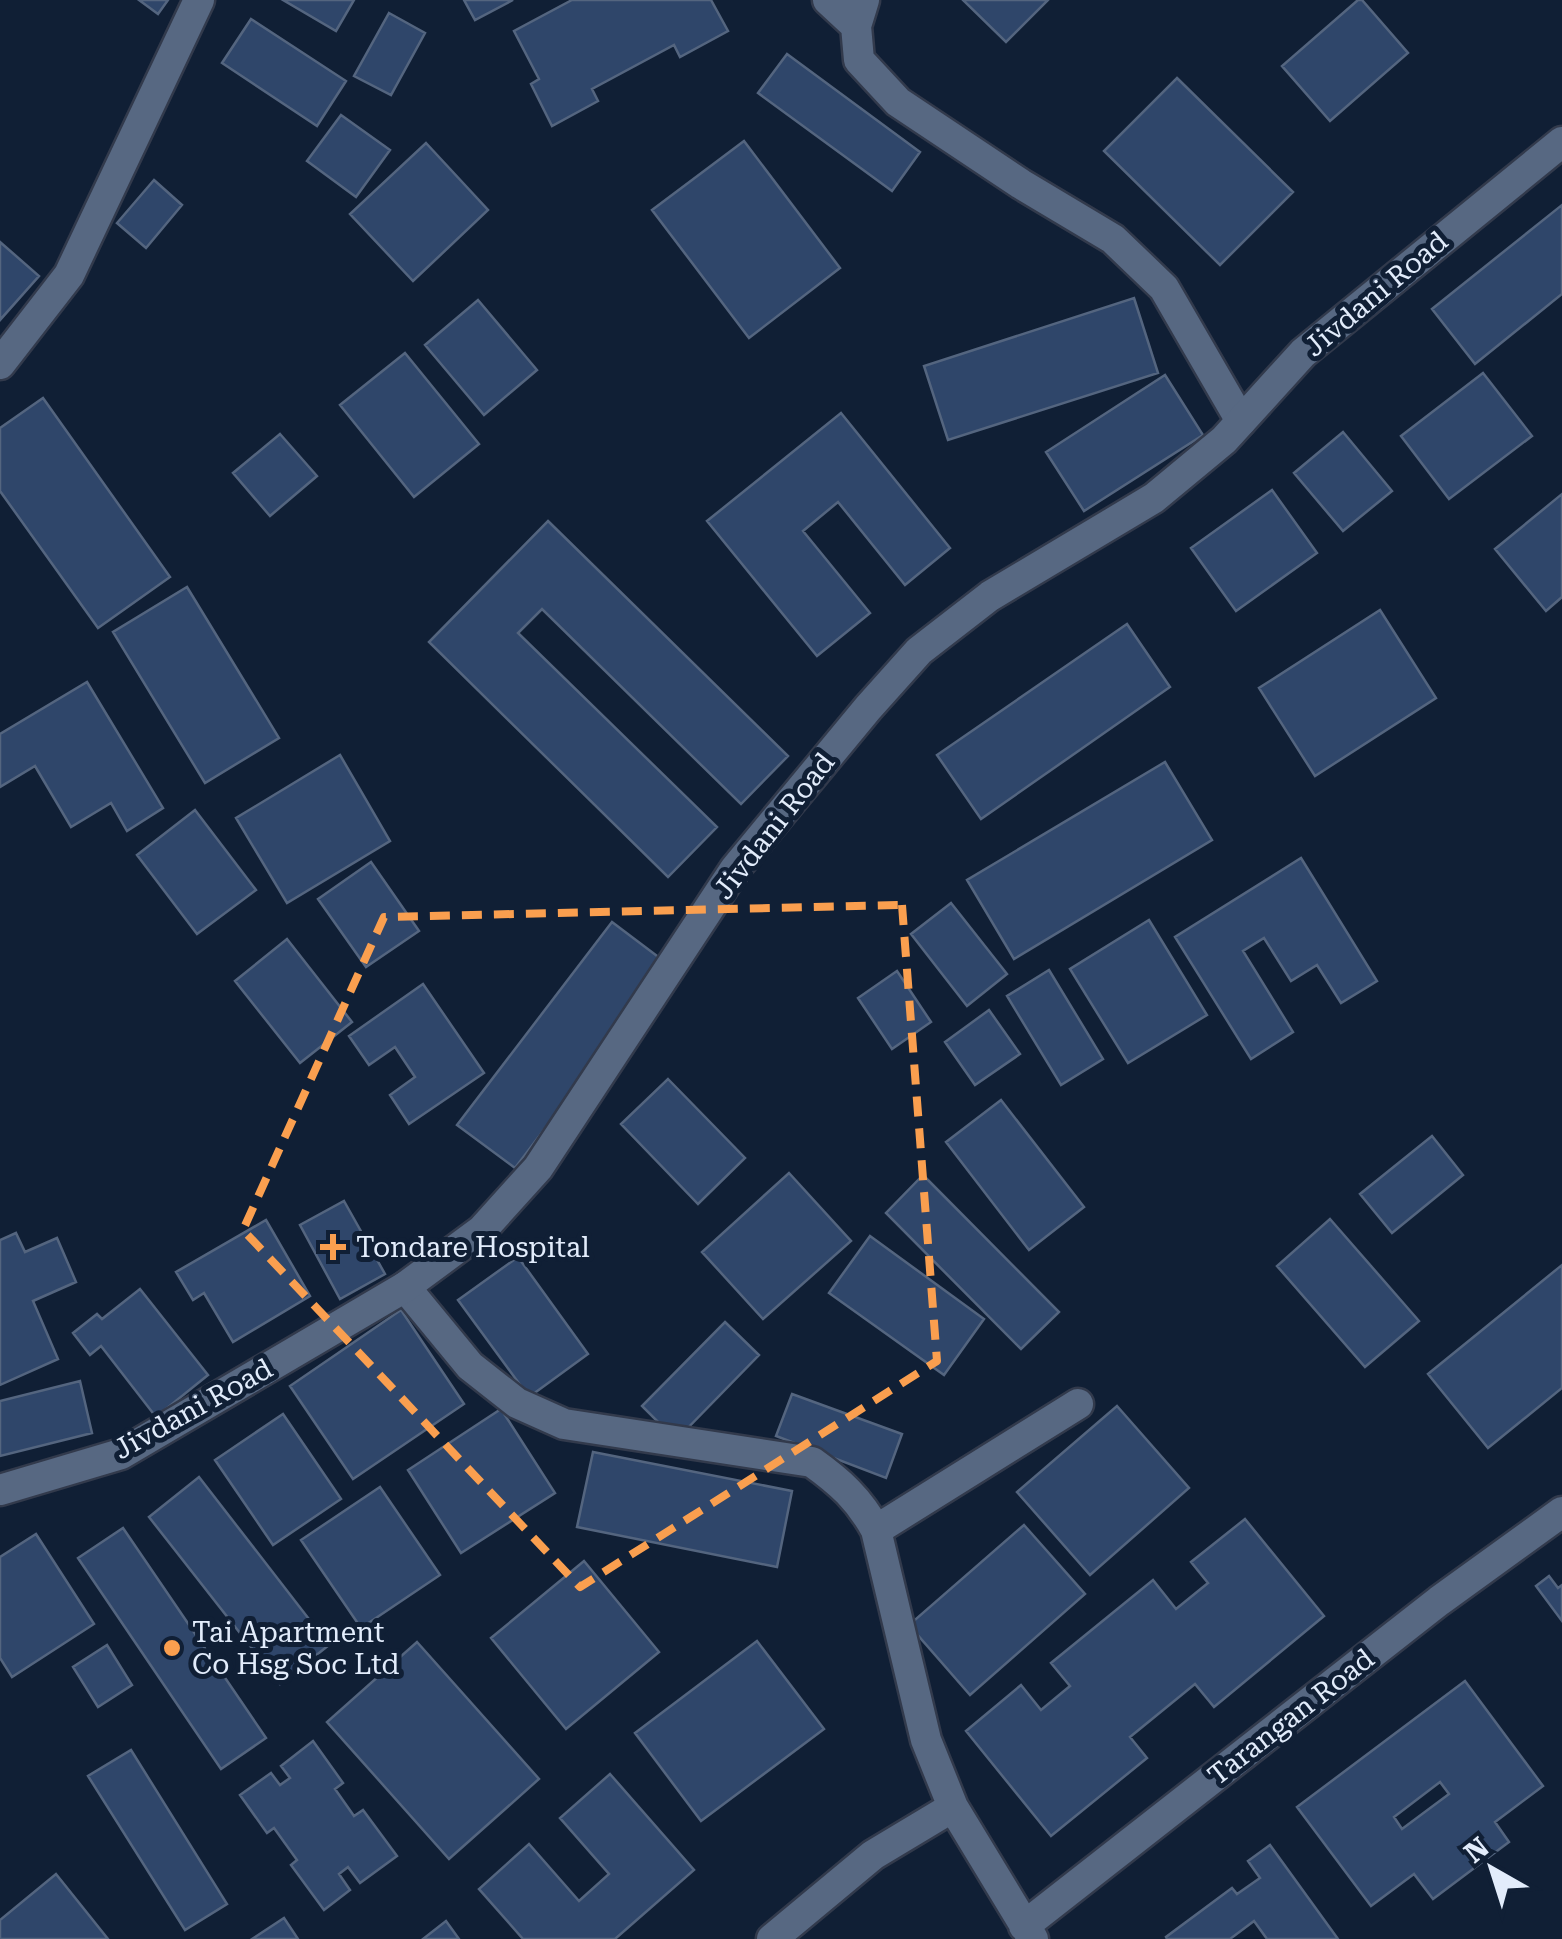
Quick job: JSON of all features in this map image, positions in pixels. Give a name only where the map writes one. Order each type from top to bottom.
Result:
[{"type":"street","points":[[0,364],[70,275],[199,0]]},
{"type":"street","points":[[828,0],[860,13],[859,60],[898,102],[1021,184],[1113,239],[1164,288],[1241,421]]},
{"type":"street","name":"Jivdani Road","points":[[0,1490],[121,1454],[405,1286],[482,1230],[538,1168],[735,869],[919,651],[990,596],[1154,498],[1224,440],[1304,354],[1562,142]]},
{"type":"street","points":[[405,1286],[470,1366],[517,1402],[564,1424],[812,1462],[843,1484],[862,1504],[876,1530],[926,1740],[953,1807],[1028,1932]]},
{"type":"street","points":[[876,1530],[1078,1404]]},
{"type":"street","name":"Tarangan Road","points":[[1028,1932],[1439,1601],[1562,1512]]},
{"type":"street","points":[[772,1939],[873,1855],[953,1807]]},
{"type":"highlighted area","points":[[902,905],[937,1361],[580,1587],[243,1230],[384,917]]},
{"type":"building","points":[[139,0],[168,0],[158,14]]},
{"type":"building","points":[[283,0],[354,0],[336,31]]},
{"type":"building","points":[[464,0],[513,0],[475,20]]},
{"type":"building","points":[[572,0],[711,0],[728,31],[680,57],[674,45],[592,89],[598,101],[552,126],[531,84],[539,79],[514,31]]},
{"type":"building","points":[[963,0],[1048,0],[1006,42]]},
{"type":"building","points":[[1358,0],[1408,53],[1330,121],[1282,66]]},
{"type":"building","points":[[389,13],[425,33],[391,95],[354,76]]},
{"type":"building","points":[[251,19],[346,81],[317,126],[222,63]]},
{"type":"building","points":[[787,54],[920,152],[892,191],[758,93]]},
{"type":"building","points":[[1177,78],[1293,192],[1220,265],[1104,151]]},
{"type":"building","points":[[341,115],[390,150],[356,197],[307,161]]},
{"type":"building","points":[[744,141],[840,268],[749,338],[652,210]]},
{"type":"building","points":[[426,143],[488,210],[413,281],[350,214]]},
{"type":"building","points":[[154,180],[182,205],[146,248],[117,223]]},
{"type":"building","points":[[1562,205],[1562,294],[1475,364],[1432,309]]},
{"type":"building","points":[[0,242],[39,276],[0,320]]},
{"type":"building","points":[[1134,298],[1158,373],[948,440],[924,366]]},
{"type":"building","points":[[478,300],[537,370],[484,415],[425,345]]},
{"type":"building","points":[[405,353],[479,444],[414,497],[340,405]]},
{"type":"building","points":[[1483,373],[1532,436],[1449,499],[1401,436]]},
{"type":"building","points":[[1165,375],[1203,435],[1084,511],[1046,452]]},
{"type":"building","points":[[43,398],[170,577],[98,628],[0,491],[0,428]]},
{"type":"building","points":[[841,413],[950,548],[905,585],[838,502],[803,531],[870,613],[817,656],[707,521]]},
{"type":"building","points":[[1343,432],[1392,491],[1343,531],[1294,473]]},
{"type":"building","points":[[280,434],[317,476],[270,516],[233,473]]},
{"type":"building","points":[[1272,490],[1317,553],[1236,611],[1191,548]]},
{"type":"building","points":[[1562,494],[1562,597],[1546,611],[1495,549]]},
{"type":"building","points":[[548,521],[788,756],[741,804],[542,609],[518,633],[717,827],[668,877],[429,642]]},
{"type":"building","points":[[187,587],[279,738],[205,783],[113,632]]},
{"type":"building","points":[[1380,610],[1436,698],[1315,776],[1259,688]]},
{"type":"building","points":[[1127,624],[1170,687],[981,819],[937,755]]},
{"type":"building","points":[[87,682],[163,808],[127,831],[111,803],[71,827],[35,766],[0,787],[0,734]]},
{"type":"building","points":[[340,755],[390,841],[287,903],[236,818]]},
{"type":"building","points":[[1165,762],[1212,840],[1014,959],[967,880]]},
{"type":"building","points":[[195,810],[256,890],[197,934],[137,855]]},
{"type":"building","points":[[1301,858],[1377,981],[1341,1003],[1317,965],[1291,981],[1264,938],[1243,951],[1293,1032],[1251,1059],[1175,937]]},
{"type":"building","points":[[371,862],[419,931],[366,967],[318,899]]},
{"type":"building","points":[[951,903],[1007,974],[967,1006],[911,934]]},
{"type":"building","points":[[1149,920],[1207,1015],[1128,1063],[1070,969]]},
{"type":"building","points":[[612,922],[669,965],[515,1168],[457,1125]]},
{"type":"building","points":[[287,939],[352,1022],[300,1063],[235,981]]},
{"type":"building","points":[[1049,970],[1103,1059],[1061,1085],[1007,996]]},
{"type":"building","points":[[897,971],[931,1022],[892,1049],[858,998]]},
{"type":"building","points":[[423,984],[484,1073],[409,1124],[390,1095],[415,1077],[395,1047],[369,1065],[349,1036]]},
{"type":"building","points":[[989,1010],[1020,1054],[975,1085],[945,1042]]},
{"type":"building","points":[[668,1079],[745,1158],[698,1204],[621,1124]]},
{"type":"building","points":[[1001,1100],[1084,1207],[1029,1250],[946,1142]]},
{"type":"building","points":[[1432,1136],[1463,1175],[1392,1233],[1360,1194]]},
{"type":"building","points":[[789,1173],[851,1241],[763,1319],[702,1252]]},
{"type":"building","points":[[923,1175],[1059,1312],[1021,1349],[886,1213]]},
{"type":"building","points":[[344,1201],[385,1274],[340,1299],[300,1225]]},
{"type":"building","points":[[1330,1219],[1419,1321],[1365,1367],[1277,1266]]},
{"type":"building","points":[[266,1220],[310,1296],[233,1342],[204,1293],[193,1300],[176,1272]]},
{"type":"building","points":[[16,1233],[25,1252],[57,1238],[76,1282],[33,1301],[58,1359],[0,1385],[0,1240]]},
{"type":"building","points":[[870,1236],[984,1319],[944,1375],[829,1293]]},
{"type":"building","points":[[518,1257],[588,1354],[529,1397],[458,1300]]},
{"type":"building","points":[[1562,1265],[1562,1388],[1488,1448],[1428,1374]]},
{"type":"building","points":[[140,1289],[208,1375],[156,1417],[101,1346],[90,1355],[73,1333],[97,1314],[102,1319]]},
{"type":"building","points":[[401,1310],[464,1404],[353,1479],[290,1386]]},
{"type":"building","points":[[725,1322],[759,1355],[676,1440],[642,1406]]},
{"type":"building","points":[[80,1381],[92,1433],[0,1456],[0,1401]]},
{"type":"building","points":[[792,1394],[902,1434],[886,1478],[776,1436]]},
{"type":"building","points":[[1117,1406],[1189,1488],[1090,1575],[1017,1492]]},
{"type":"building","points":[[501,1409],[555,1493],[461,1553],[408,1470]]},
{"type":"building","points":[[283,1414],[341,1499],[273,1545],[215,1460]]},
{"type":"building","points":[[593,1452],[792,1491],[777,1567],[577,1527]]},
{"type":"building","points":[[199,1477],[329,1645],[280,1684],[149,1517]]},
{"type":"building","points":[[380,1487],[440,1575],[361,1628],[301,1540]]},
{"type":"building","points":[[1245,1519],[1324,1616],[1214,1707],[1195,1684],[1130,1737],[1147,1758],[1051,1836],[966,1731],[1021,1685],[1041,1710],[1070,1686],[1051,1663],[1153,1580],[1176,1609],[1208,1583],[1191,1562]]},
{"type":"building","points":[[1024,1525],[1085,1594],[970,1695],[909,1625]]},
{"type":"building","name":"Tai Apartment Co Hsg Soc Ltd","points":[[123,1528],[266,1738],[221,1769],[78,1558]]},
{"type":"building","points":[[36,1534],[94,1624],[12,1677],[0,1658],[0,1557]]},
{"type":"building","points":[[584,1561],[659,1652],[566,1729],[491,1638]]},
{"type":"building","points":[[1549,1576],[1558,1588],[1562,1585],[1562,1621],[1536,1586]]},
{"type":"building","points":[[757,1641],[824,1729],[701,1821],[635,1733]]},
{"type":"building","points":[[417,1642],[539,1779],[449,1859],[327,1722]]},
{"type":"building","points":[[107,1645],[132,1685],[98,1707],[73,1667]]},
{"type":"building","points":[[1465,1681],[1543,1786],[1495,1822],[1509,1842],[1433,1899],[1414,1874],[1371,1906],[1297,1807]],"holes":[[[1440,1782],[1449,1794],[1402,1829],[1394,1817]]]},
{"type":"building","points":[[313,1741],[343,1783],[335,1789],[354,1816],[363,1810],[397,1856],[360,1883],[348,1867],[339,1874],[350,1890],[324,1910],[291,1865],[297,1860],[274,1828],[267,1833],[240,1795],[271,1773],[280,1785],[290,1778],[281,1766]]},
{"type":"building","points":[[131,1750],[227,1904],[185,1930],[88,1776]]},
{"type":"building","points":[[610,1774],[694,1870],[615,1939],[523,1939],[479,1889],[529,1844],[579,1901],[609,1874],[560,1818]]},
{"type":"building","points":[[1270,1845],[1338,1939],[1267,1939],[1254,1921],[1230,1939],[1167,1939],[1232,1888],[1237,1894],[1260,1878],[1248,1861]]},
{"type":"building","points":[[56,1874],[108,1939],[0,1939],[0,1920]]},
{"type":"building","points":[[284,1918],[298,1939],[252,1939]]},
{"type":"building","points":[[446,1921],[459,1939],[423,1939]]},
{"type":"place","name":"Tondare Hospital","points":[[333,1247]]},
{"type":"place","name":"Tai Apartment Co Hsg Soc Ltd","points":[[172,1648]]}]
